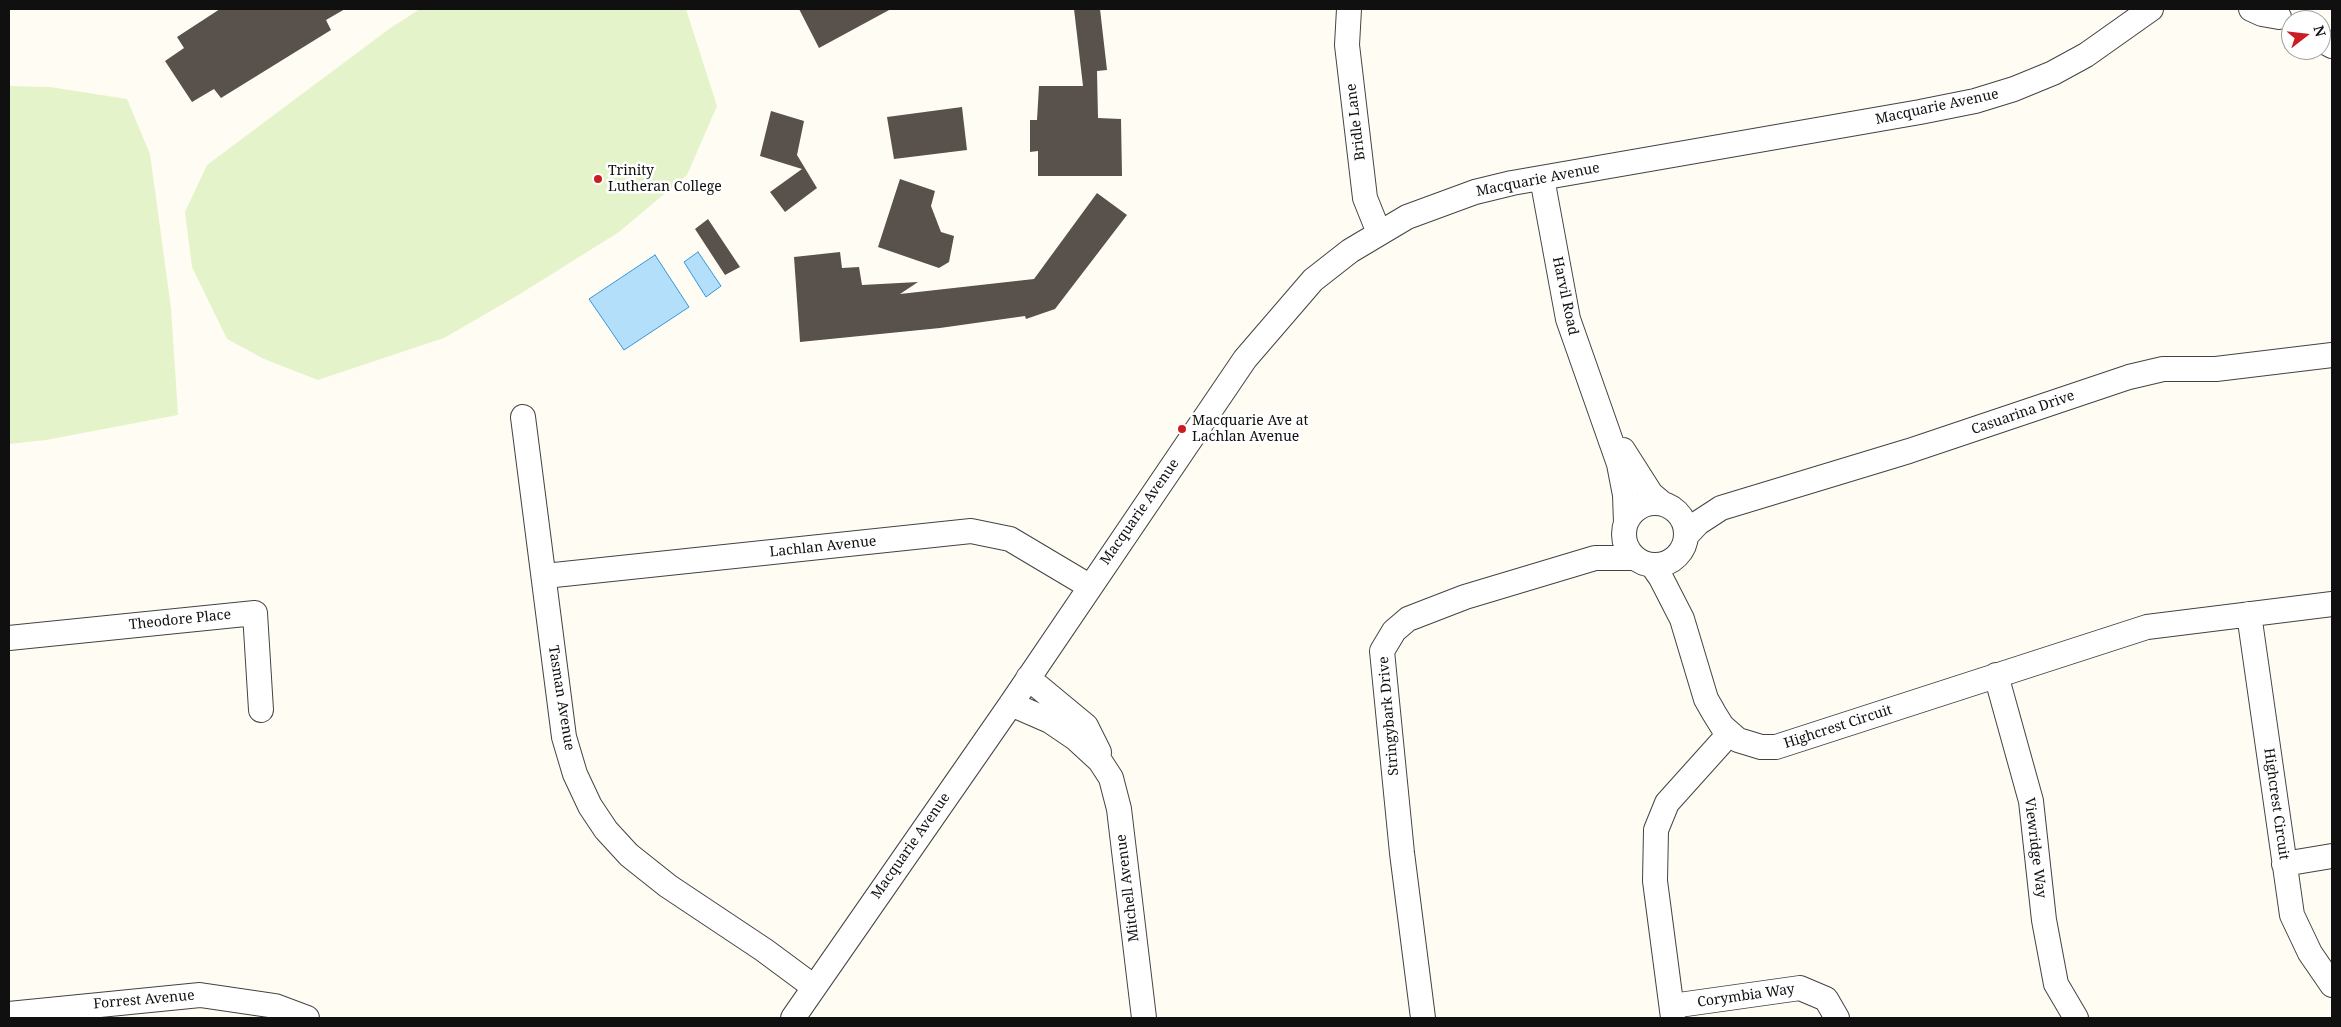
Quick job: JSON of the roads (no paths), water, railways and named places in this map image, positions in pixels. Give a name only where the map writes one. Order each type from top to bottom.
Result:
[{"type":"street","name":"Bridle Lane","points":[[1349,9],[1347,45],[1365,198],[1379,233]]},
{"type":"street","name":"Macquarie Avenue","points":[[793,1018],[1011,704],[1089,586],[1245,359],[1313,280],[1350,251],[1407,217],[1443,202],[1484,190],[1975,101],[2014,89],[2053,73],[2122,31],[2151,9]]},
{"type":"street","points":[[2251,9],[2262,14],[2280,17]]},
{"type":"street","name":"Harvil Road","points":[[1542,178],[1568,319],[1623,479],[1625,528]]},
{"type":"street","name":"Casuarina Drive","points":[[1667,506],[1693,510],[1721,508],[1964,433],[2129,377],[2163,369],[2216,369],[2332,355]]},
{"type":"street","name":"Harvil Road","points":[[1600,409],[1651,494],[1667,506]]},
{"type":"street","name":"Tasman Avenue","points":[[523,417],[564,737],[575,774],[590,806],[606,830],[629,855],[668,886],[764,950],[814,987]]},
{"type":"street","points":[[1672,1012],[1655,880],[1656,830],[1667,803],[1729,734],[1706,699],[1682,619],[1675,568],[1681,547],[1683,521],[1667,506],[1645,505],[1631,515],[1625,528],[1628,550],[1661,578],[1682,619]]},
{"type":"street","name":"Casuarina Drive","points":[[1681,547],[1698,523],[1721,508]]},
{"type":"street","name":"Stringybark Drive","points":[[1595,558],[1625,528]]},
{"type":"street","name":"Lachlan Avenue","points":[[544,576],[971,531],[1010,539],[1089,586]]},
{"type":"street","points":[[1643,562],[1661,565],[1681,547]]},
{"type":"street","name":"Stringybark Drive","points":[[1424,1018],[1402,853],[1382,651],[1394,631],[1408,619],[1465,598],[1595,558],[1643,562]]},
{"type":"street","name":"Highcrest Circuit","points":[[1729,734],[1747,744],[1776,747],[2147,627],[2332,604]]},
{"type":"street","name":"Theodore Place","points":[[9,638],[255,613],[261,710]]},
{"type":"street","name":"Highcrest Circuit","points":[[2250,614],[2292,915],[2310,953],[2332,985]]},
{"type":"street","name":"Viewridge Way","points":[[1996,675],[2031,801],[2044,920],[2056,984],[2076,1018]]},
{"type":"street","name":"Mitchell Avenue","points":[[1028,678],[1086,726],[1096,743],[1100,761]]},
{"type":"street","name":"Mitchell Avenue","points":[[1011,704],[1050,721],[1086,746],[1100,761],[1111,778],[1119,809],[1144,1018]]},
{"type":"street","points":[[2284,864],[2332,856]]},
{"type":"street","name":"Corymbia Way","points":[[1672,1012],[1800,988],[1826,999],[1836,1018]]},
{"type":"street","name":"Forrest Avenue","points":[[9,1014],[200,995],[275,1006],[307,1018]]},
{"type":"water","points":[[698,252],[721,286],[706,297],[684,262]]},
{"type":"water","points":[[655,255],[689,307],[624,350],[589,299]]},
{"type":"place","name":"Trinity Lutheran College","points":[[598,179]]},
{"type":"place","name":"Macquarie Ave at Lachlan Avenue","points":[[1182,429]]}]
